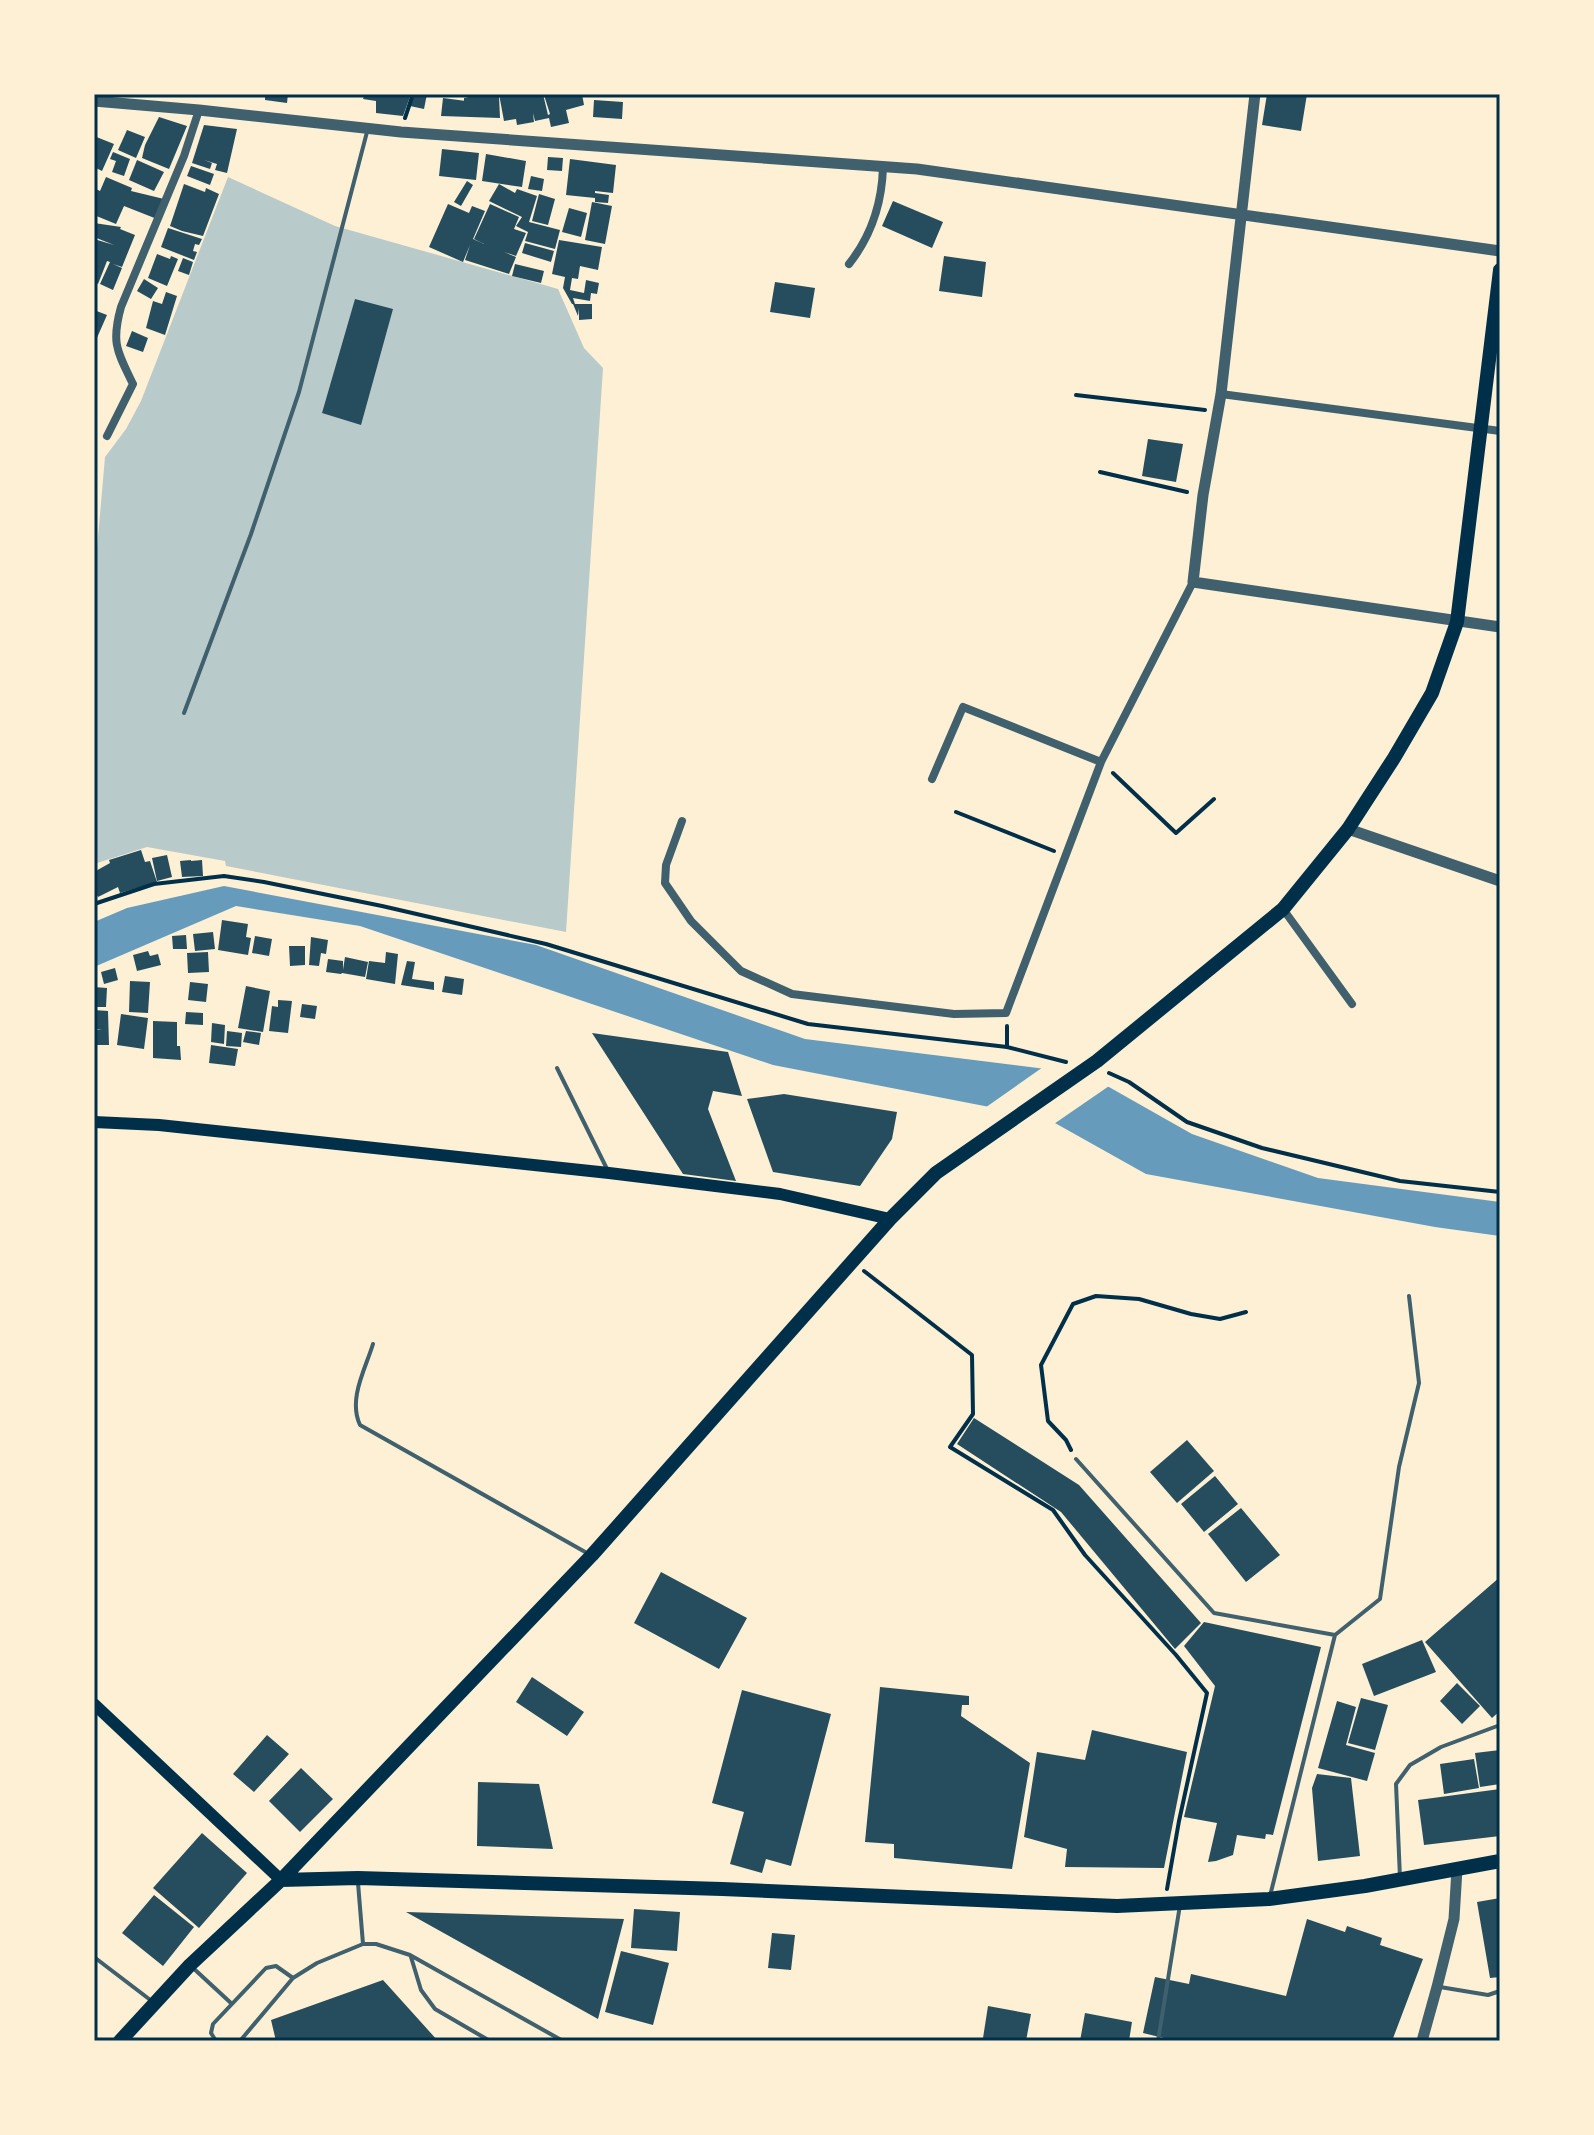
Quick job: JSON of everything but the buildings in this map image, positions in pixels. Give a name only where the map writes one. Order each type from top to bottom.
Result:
[{"type":"main road","points":[[120,2041],[190,1965],[281,1880],[592,1555],[890,1219],[936,1173],[978,1142],[1102,1067],[1283,909],[1348,829],[1432,693],[1457,622],[1500,270]]},
{"type":"main road","points":[[94,1122],[189,1128],[609,1173],[780,1194],[890,1219]]},
{"type":"main road","points":[[94,1704],[281,1880],[358,1878],[722,1889],[1117,1906],[1269,1899],[1400,1880],[1500,1861]]},
{"type":"street","points":[[682,821],[666,865],[665,883],[691,921],[741,971],[792,994],[954,1014],[1006,1013],[1101,762],[1193,582],[1203,495],[1221,394],[1255,94]]},
{"type":"street","points":[[94,101],[401,132],[917,169],[1500,251]]},
{"type":"street","points":[[107,436],[133,384],[119,355],[115,331],[121,307],[184,156],[199,110]]},
{"type":"street","points":[[849,264],[867,238],[875,219],[883,185],[883,167]]},
{"type":"street","points":[[1221,394],[1500,431]]},
{"type":"street","points":[[1193,582],[1500,627]]},
{"type":"street","points":[[932,779],[963,707],[1101,762]]},
{"type":"street","points":[[1348,829],[1500,881]]},
{"type":"street","points":[[1283,909],[1352,1004]]},
{"type":"street","points":[[1422,2041],[1454,1919],[1457,1869]]},
{"type":"lane","points":[[184,713],[251,534],[299,392],[368,129]]},
{"type":"lane","points":[[557,1068],[609,1173]]},
{"type":"lane","points":[[1269,1899],[1335,1635],[1380,1599],[1399,1467],[1419,1383],[1409,1296]]},
{"type":"lane","points":[[373,1344],[355,1401],[360,1425],[592,1555]]},
{"type":"lane","points":[[1076,1459],[1214,1613],[1335,1635]]},
{"type":"lane","points":[[1400,1880],[1396,1784],[1410,1765],[1441,1747],[1500,1725]]},
{"type":"lane","points":[[358,1878],[363,1944]]},
{"type":"lane","points":[[1158,2041],[1180,1903]]},
{"type":"lane","points":[[240,2041],[293,1978],[317,1963],[363,1944],[376,1944],[410,1955],[563,2041]]},
{"type":"lane","points":[[410,1955],[421,1990],[435,2009],[490,2041]]},
{"type":"lane","points":[[94,1957],[155,2004]]},
{"type":"lane","points":[[190,1965],[232,2004]]},
{"type":"lane","points":[[216,2041],[211,2033],[213,2024],[266,1968],[276,1966],[293,1978]]},
{"type":"lane","points":[[1437,1987],[1488,1995],[1500,1991]]},
{"type":"path","points":[[401,132],[413,94]]},
{"type":"path","points":[[1076,395],[1217,411]]},
{"type":"path","points":[[1100,472],[1203,495]]},
{"type":"path","points":[[1101,762],[1176,833],[1214,799]]},
{"type":"path","points":[[956,812],[1065,855]]},
{"type":"path","points":[[94,904],[154,884],[224,876],[264,882],[546,944],[808,1024],[1007,1047],[1079,1065]]},
{"type":"path","points":[[94,968],[94,975]]},
{"type":"path","points":[[1006,1013],[1007,1047]]},
{"type":"path","points":[[1102,1067],[1187,1122],[1262,1148],[1400,1181],[1500,1192]]},
{"type":"path","points":[[853,1262],[972,1355],[973,1414],[950,1447],[1053,1510],[1085,1555],[1207,1693],[1165,1903]]},
{"type":"path","points":[[1076,1459],[1066,1440],[1048,1421],[1041,1365],[1073,1304],[1096,1296],[1139,1299],[1220,1319],[1246,1312]]},
{"type":"shaded area","points":[[228,177],[335,226],[558,289],[584,348],[603,368],[566,932],[226,866],[225,861],[147,847],[94,864],[94,584],[105,457],[126,429],[141,401]]},
{"type":"water","points":[[224,886],[536,945],[805,1039],[1086,1074],[1192,1134],[1318,1178],[1500,1202],[1500,1236],[1146,1174],[1046,1118],[773,1065],[360,926],[236,906],[94,967],[94,922],[127,908]]},
{"type":"pier","points":[[1046,1065],[1087,1070],[1112,1084],[1051,1126],[1045,1122],[982,1110]]}]
